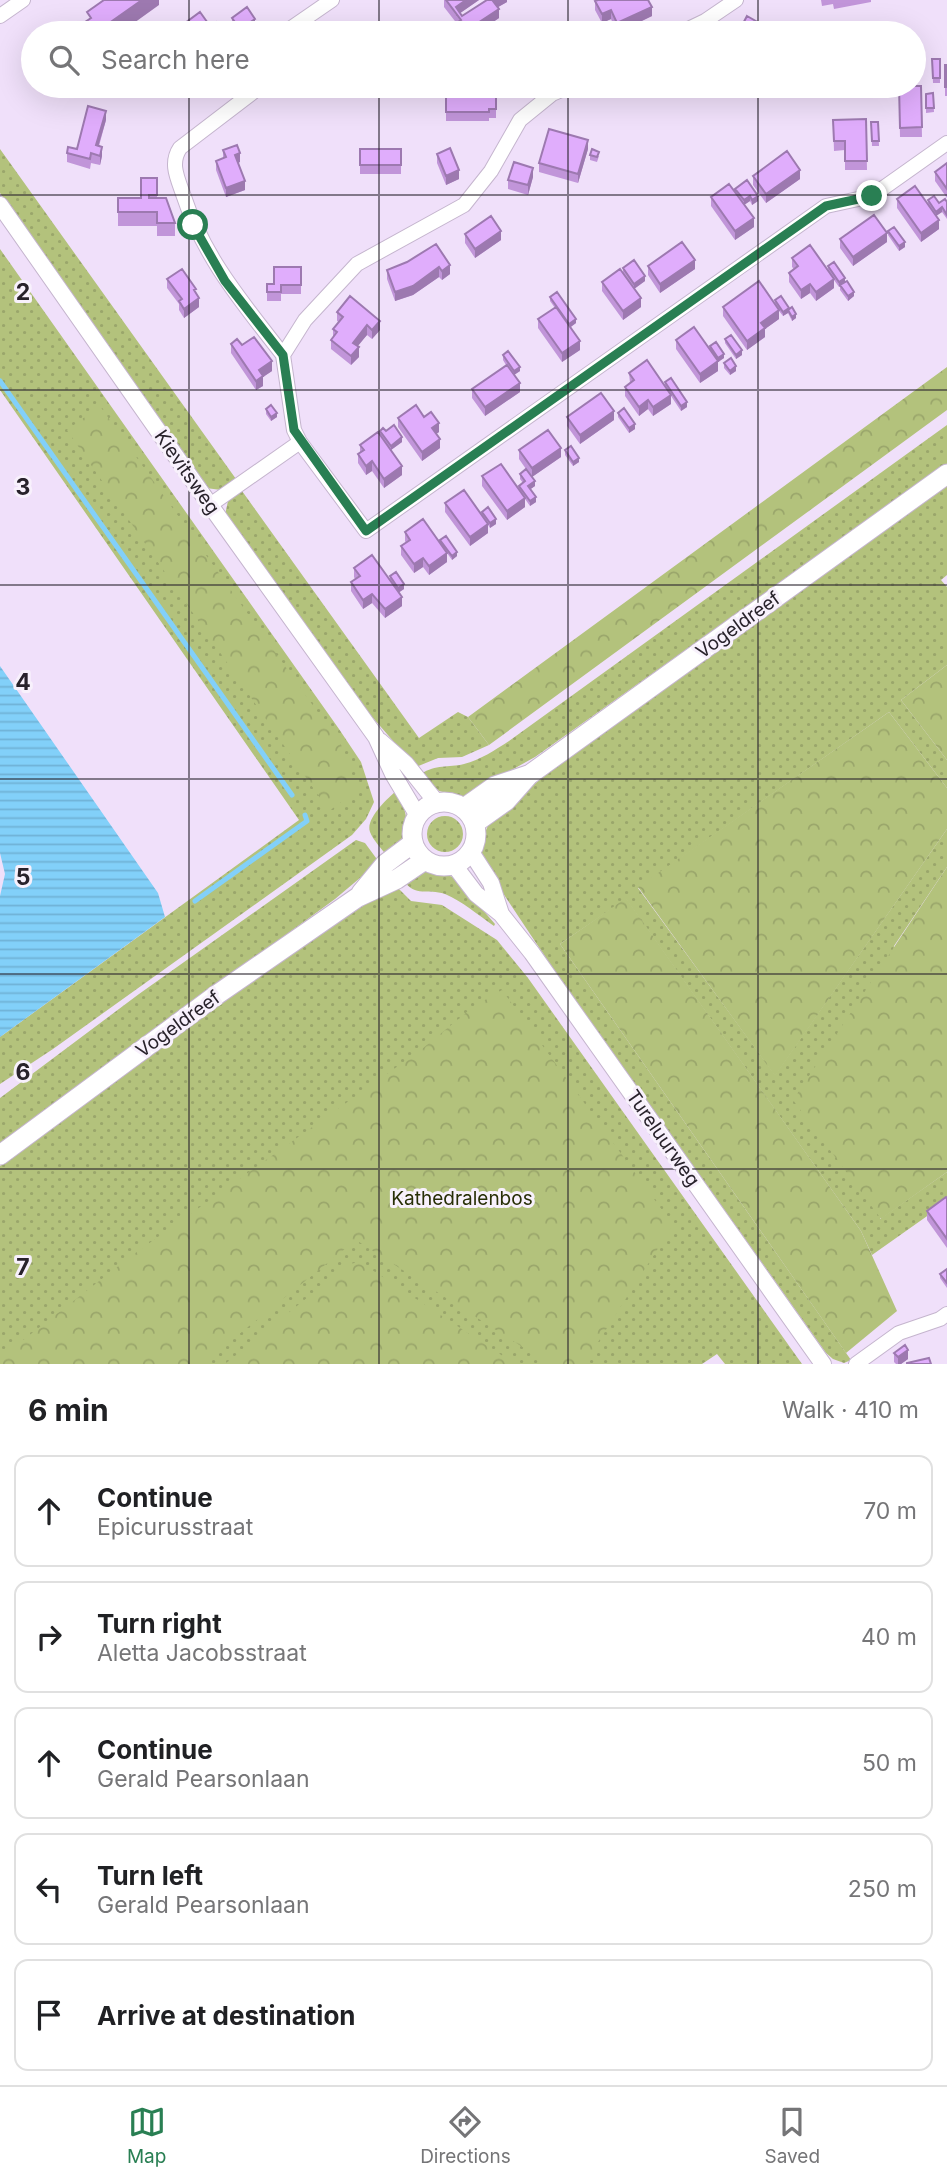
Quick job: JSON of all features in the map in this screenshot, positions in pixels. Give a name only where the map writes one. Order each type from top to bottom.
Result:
[{"type":"main road","name":"Vogeldreef","points":[[469,816],[506,801],[529,775],[947,474]]},
{"type":"main road","points":[[437,803],[456,804],[469,816],[477,833],[471,852],[454,865],[444,867],[425,860],[413,843],[414,825],[418,816],[437,803]]},
{"type":"main road","name":"Vogeldreef","points":[[358,897],[385,864],[413,843]]},
{"type":"main road","name":"Vogeldreef","points":[[0,1155],[215,996],[358,897],[397,879],[425,860]]},
{"type":"street","points":[[0,16],[23,0]]},
{"type":"street","points":[[301,21],[331,0]]},
{"type":"street","points":[[705,21],[736,0]]},
{"type":"street","points":[[245,98],[180,148],[174,157],[175,169],[193,225],[225,281],[283,355],[294,430],[300,442],[366,531],[826,206],[872,196],[947,143]]},
{"type":"street","points":[[283,355],[305,320],[357,264],[464,205],[491,171],[520,120],[547,98]]},
{"type":"street","name":"Kievitsweg","points":[[0,205],[376,737],[393,774],[418,816]]},
{"type":"street","points":[[210,505],[300,442]]},
{"type":"street","name":"Kievitsweg","points":[[376,737],[406,764],[437,803]]},
{"type":"street","name":"Tureluurweg","points":[[471,852],[491,883],[501,914]]},
{"type":"street","name":"Tureluurweg","points":[[454,865],[476,894],[501,914],[532,953],[823,1364]]},
{"type":"street","points":[[856,1364],[900,1334],[947,1314]]},
{"type":"green space","points":[[0,149],[236,479],[221,490],[206,488],[0,193]]},
{"type":"green space","points":[[0,249],[339,729],[361,762],[374,802],[366,819],[352,835],[0,1084],[0,1037],[299,820],[0,390]]},
{"type":"green space","points":[[947,367],[947,410],[489,745],[468,717]]},
{"type":"green space","points":[[100,406],[341,745],[358,790],[329,811],[67,430]]},
{"type":"green space","points":[[947,425],[947,464],[535,757],[463,797],[439,791],[421,774],[437,767],[470,762],[509,741]]},
{"type":"green space","points":[[947,485],[947,575],[941,580],[947,587],[947,665],[901,700],[947,760],[947,788],[889,712],[638,888],[775,1075],[947,829],[947,867],[894,946],[880,1219],[947,1172],[947,1202],[872,1255],[861,1231],[626,899],[560,944],[851,1360],[844,1363],[826,1353],[552,967],[483,863],[482,843],[495,815],[579,749]]},
{"type":"green space","points":[[242,491],[419,738],[458,712],[468,717],[489,745],[462,757],[438,758],[416,767],[366,710],[225,515],[228,501]]},
{"type":"green space","points":[[947,665],[947,760],[901,700]]},
{"type":"green space","points":[[889,712],[947,788],[947,829],[775,1076],[638,887]]},
{"type":"green space","points":[[396,791],[404,809],[406,826],[401,841],[387,856],[373,838],[369,827],[378,809]]},
{"type":"green space","points":[[445,816],[458,821],[463,834],[458,847],[445,852],[432,847],[427,834],[432,821]]},
{"type":"green space","points":[[356,840],[365,843],[379,862],[335,899],[0,1145],[0,1098],[139,994]]},
{"type":"green space","points":[[947,867],[947,1172],[881,1219],[793,1100]]},
{"type":"green space","points":[[423,870],[454,877],[494,926],[451,897],[439,892],[417,891],[403,880]]},
{"type":"green space","name":"Kathedralenbos","points":[[396,886],[411,901],[442,905],[497,940],[528,978],[802,1364],[725,1364],[717,1354],[702,1364],[0,1364],[0,1166],[244,985],[344,917]]},
{"type":"green space","points":[[626,898],[861,1231],[897,1311],[846,1353],[560,944]]},
{"type":"green space","name":"Kathedralenbos","points":[[502,990],[673,1225],[584,1364],[549,1364],[356,1240],[202,1364],[0,1364],[0,1358],[134,1254],[422,1049],[473,1007]]},
{"type":"green space","points":[[360,1262],[515,1364],[225,1364],[349,1264]]},
{"type":"water","points":[[0,666],[158,893],[165,917],[0,1037],[0,896],[5,874],[0,853]]},
{"type":"building","points":[[104,0],[142,0],[112,21],[86,21],[91,18],[87,12]]},
{"type":"building","points":[[446,0],[466,0],[456,7],[462,16],[487,0],[494,0],[499,9],[481,21],[461,20]]},
{"type":"building","points":[[648,0],[652,7],[616,21],[611,10],[602,14],[595,1]]},
{"type":"building","points":[[247,7],[255,19],[234,21],[232,18]]},
{"type":"building","points":[[200,12],[206,21],[188,21]]},
{"type":"building","points":[[932,59],[940,59],[940,78],[933,78]]},
{"type":"building","points":[[947,65],[947,87],[945,87]]},
{"type":"building","points":[[933,93],[934,108],[926,108],[926,94]]},
{"type":"building","points":[[446,98],[496,98],[496,109],[489,109],[489,112],[446,112]]},
{"type":"building","points":[[899,98],[921,98],[922,127],[900,128]]},
{"type":"building","points":[[88,106],[106,111],[96,145],[102,147],[100,156],[91,153],[90,159],[67,153],[68,147],[77,149]]},
{"type":"building","points":[[866,119],[867,161],[845,161],[845,141],[834,141],[833,120]]},
{"type":"building","points":[[871,122],[878,122],[879,141],[872,141]]},
{"type":"building","points":[[549,129],[588,140],[578,174],[539,163]]},
{"type":"building","points":[[237,145],[240,153],[235,155],[245,181],[226,188],[216,161],[226,157],[223,150]]},
{"type":"building","points":[[450,148],[459,170],[446,176],[437,154]]},
{"type":"building","points":[[360,149],[401,149],[401,165],[360,165]]},
{"type":"building","points":[[592,149],[599,152],[597,157],[590,155]]},
{"type":"building","points":[[787,151],[800,170],[766,194],[753,176]]},
{"type":"building","points":[[514,162],[533,168],[528,185],[508,180]]},
{"type":"building","points":[[947,163],[947,189],[935,172]]},
{"type":"building","points":[[141,178],[157,178],[157,195],[149,195],[149,198],[166,198],[175,223],[157,223],[157,212],[118,212],[118,198],[141,198]]},
{"type":"building","points":[[747,180],[758,196],[752,200],[750,196],[744,200],[735,189]]},
{"type":"building","points":[[729,184],[754,218],[735,231],[711,197]]},
{"type":"building","points":[[915,186],[939,220],[921,233],[897,199]]},
{"type":"building","points":[[934,196],[939,203],[945,199],[947,215],[942,207],[936,212],[928,200]]},
{"type":"building","points":[[874,215],[887,233],[853,257],[840,239]]},
{"type":"building","points":[[491,216],[501,231],[475,249],[465,234]]},
{"type":"building","points":[[894,227],[905,242],[899,246],[888,231]]},
{"type":"building","points":[[682,242],[695,260],[660,284],[648,266]]},
{"type":"building","points":[[436,244],[450,265],[442,271],[439,267],[413,286],[395,292],[387,270],[407,262]]},
{"type":"building","points":[[810,245],[834,279],[816,292],[810,284],[801,290],[789,273],[798,266],[792,258]]},
{"type":"building","points":[[634,260],[645,276],[634,284],[623,268]]},
{"type":"building","points":[[834,262],[845,278],[839,282],[828,266]]},
{"type":"building","points":[[274,267],[301,267],[301,285],[281,285],[281,292],[267,292],[267,284],[274,284]]},
{"type":"building","points":[[182,269],[199,298],[184,309],[179,301],[182,299],[167,279]]},
{"type":"building","points":[[620,269],[641,298],[623,311],[602,282]]},
{"type":"building","points":[[759,281],[779,310],[761,323],[765,328],[747,341],[723,307]]},
{"type":"building","points":[[847,281],[854,292],[848,296],[840,285]]},
{"type":"building","points":[[557,292],[576,319],[569,324],[550,297]]},
{"type":"building","points":[[350,296],[380,321],[372,330],[367,325],[353,343],[359,347],[351,356],[331,340],[337,332],[333,329],[343,317],[337,312]]},
{"type":"building","points":[[781,296],[789,308],[783,312],[775,300]]},
{"type":"building","points":[[556,307],[580,341],[562,353],[538,319]]},
{"type":"building","points":[[792,307],[796,314],[792,317],[788,310]]},
{"type":"building","points":[[694,327],[718,361],[700,374],[676,340]]},
{"type":"building","points":[[731,335],[742,350],[736,355],[725,339]]},
{"type":"building","points":[[254,337],[272,361],[259,370],[263,376],[256,381],[231,344],[237,339],[242,345]]},
{"type":"building","points":[[716,342],[724,354],[718,358],[710,346]]},
{"type":"building","points":[[508,351],[520,367],[514,371],[503,355]]},
{"type":"building","points":[[731,358],[736,366],[730,371],[724,363]]},
{"type":"building","points":[[647,360],[671,395],[653,407],[648,400],[639,407],[625,387],[634,380],[629,373]]},
{"type":"building","points":[[507,365],[520,383],[485,407],[472,389]]},
{"type":"building","points":[[671,378],[687,402],[681,406],[665,382]]},
{"type":"building","points":[[601,393],[614,411],[580,435],[567,417]]},
{"type":"building","points":[[271,405],[277,413],[271,417],[266,409]]},
{"type":"building","points":[[416,405],[424,417],[431,412],[439,423],[432,428],[440,439],[422,452],[398,418]]},
{"type":"building","points":[[624,408],[635,424],[629,428],[618,413]]},
{"type":"building","points":[[394,425],[402,437],[391,446],[380,431],[383,428],[386,431]]},
{"type":"building","points":[[548,430],[561,448],[532,468],[519,450]]},
{"type":"building","points":[[378,432],[402,466],[384,479],[372,461],[366,466],[358,454],[364,450],[360,445]]},
{"type":"building","points":[[571,446],[579,458],[573,462],[565,450]]},
{"type":"building","points":[[501,464],[525,498],[507,511],[482,476]]},
{"type":"building","points":[[526,469],[535,481],[528,486],[536,497],[530,501],[519,486],[525,481],[520,474]]},
{"type":"building","points":[[464,490],[488,524],[470,537],[445,503]]},
{"type":"building","points":[[488,507],[496,519],[490,523],[482,512]]},
{"type":"building","points":[[423,519],[447,553],[429,566],[423,558],[414,564],[401,546],[410,540],[405,532]]},
{"type":"building","points":[[446,536],[457,552],[452,556],[440,540]]},
{"type":"building","points":[[372,555],[402,597],[385,609],[372,594],[363,600],[351,582],[360,576],[354,568]]},
{"type":"building","points":[[396,572],[404,584],[398,588],[390,576]]},
{"type":"building","points":[[947,1198],[947,1239],[927,1211]]},
{"type":"building","points":[[947,1269],[947,1283],[940,1274]]},
{"type":"building","points":[[905,1345],[908,1350],[898,1357],[894,1353]]},
{"type":"building","points":[[929,1358],[931,1364],[907,1364],[907,1363]]},
{"type":"waterway","points":[[0,381],[292,795]]},
{"type":"waterway","points":[[195,901],[307,821],[305,815]]},
{"type":"route","points":[[193,225],[225,281],[283,355],[294,430],[366,531],[826,206],[872,196]]}]
